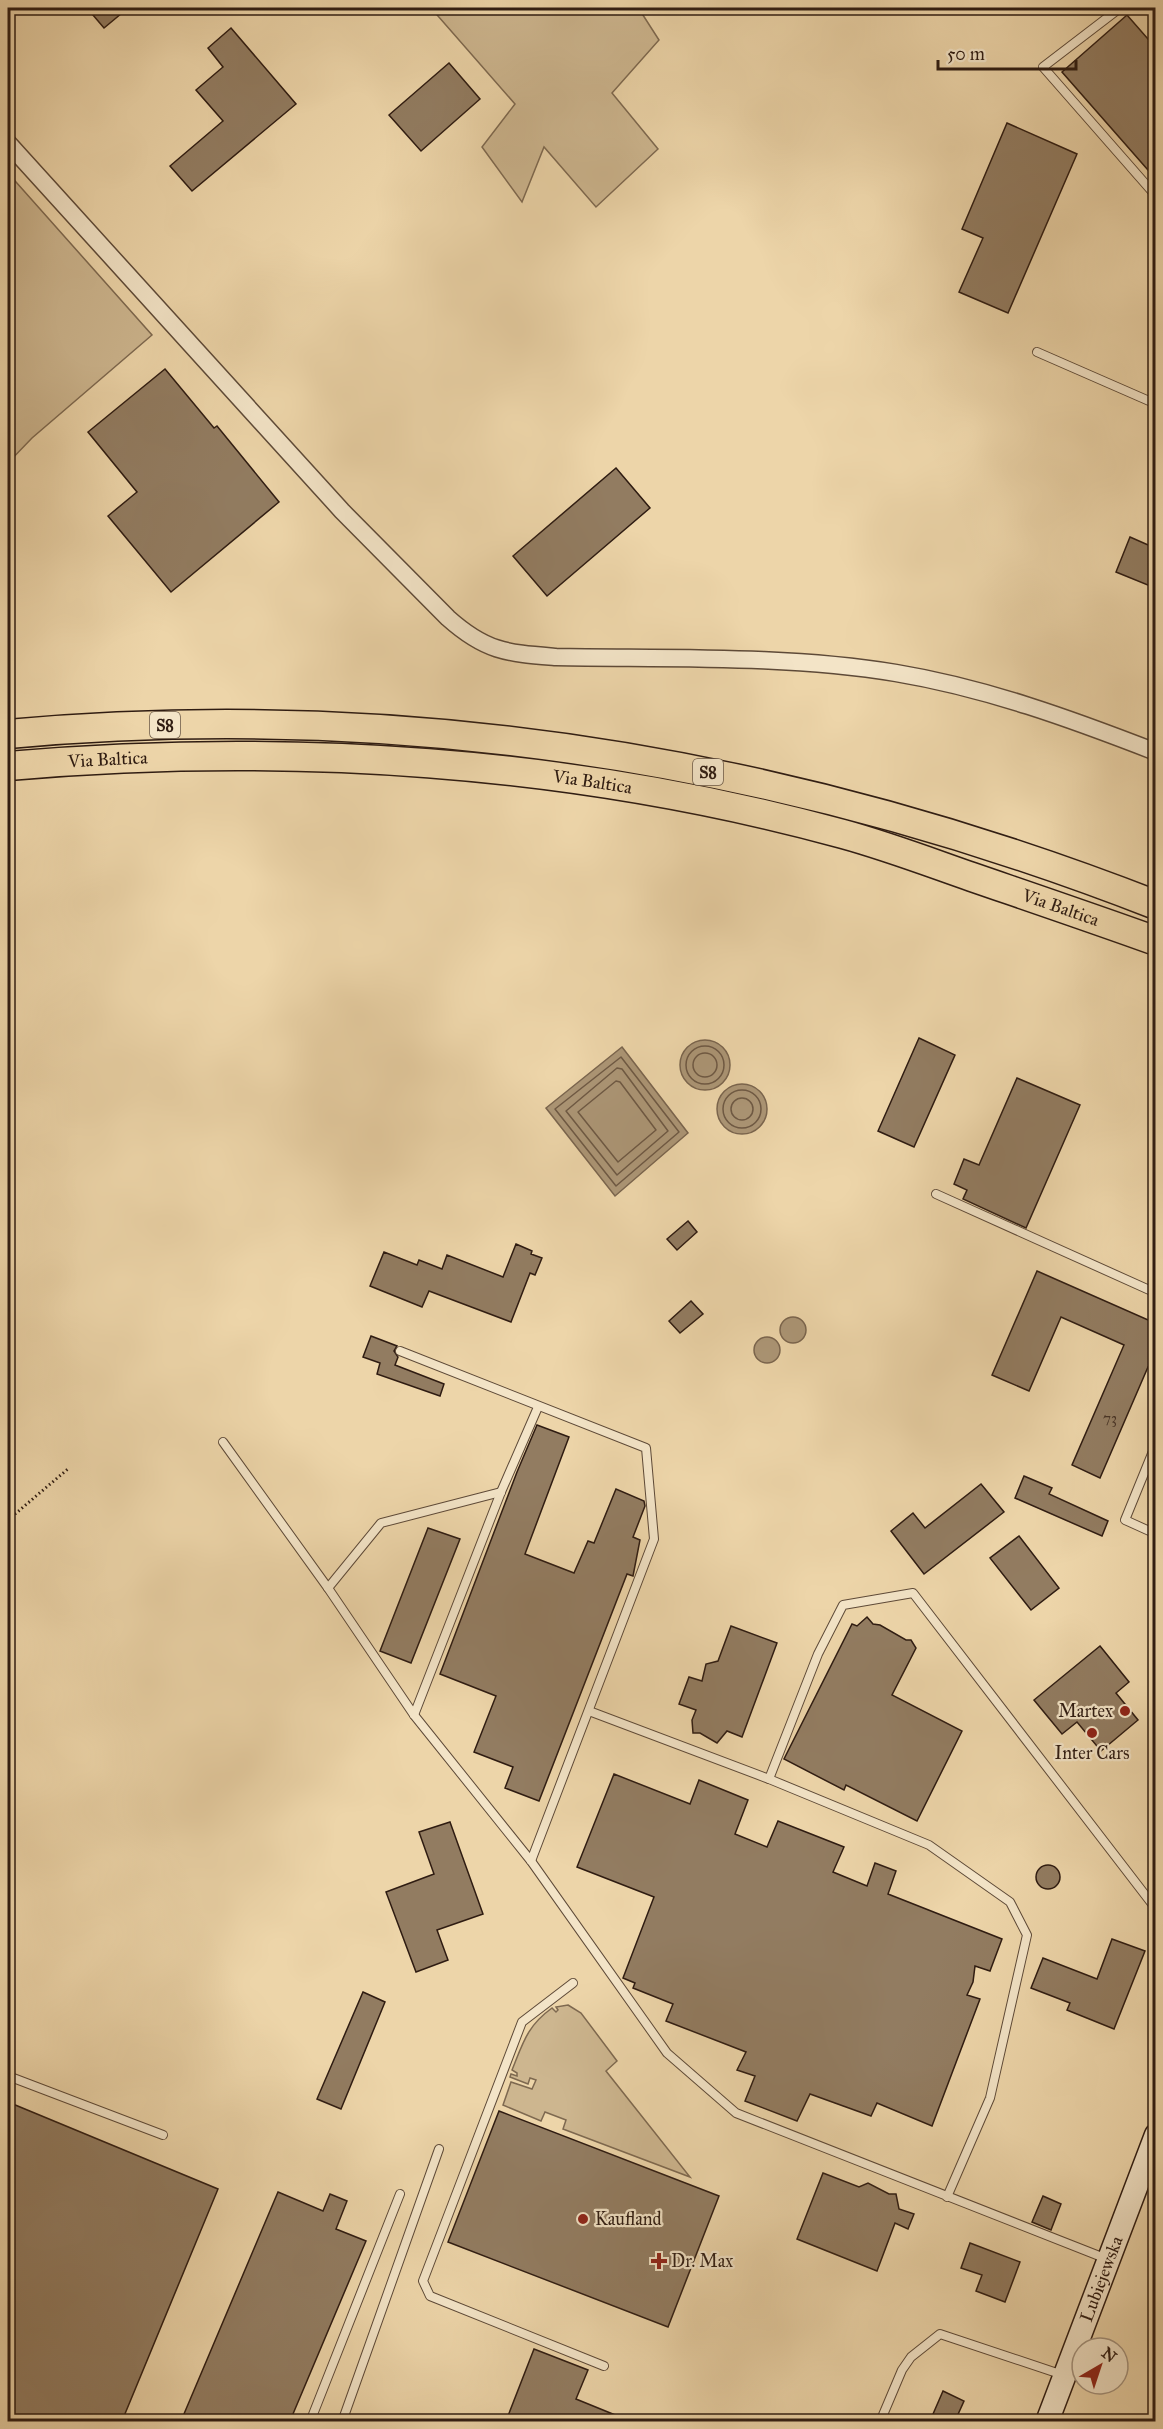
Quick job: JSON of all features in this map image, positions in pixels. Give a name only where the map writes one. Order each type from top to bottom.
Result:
[{"type":"highway","name":"Via Baltica","points":[[8,734],[169,725],[322,726],[456,735],[639,759],[748,780],[912,821],[1082,876],[1155,905]]},
{"type":"highway","name":"Via Baltica","points":[[8,766],[94,759],[177,756],[337,758],[497,770],[609,786],[736,809],[845,834],[1155,941]]},
{"type":"main road","name":"Lubiejewska","points":[[1047,2421],[1155,2135]]},
{"type":"street","points":[[8,143],[342,511],[448,618],[486,646],[516,653],[556,657],[802,663],[896,673],[978,690],[1031,706],[1155,752]]},
{"type":"lane","points":[[1119,8],[1042,67],[1155,196]]},
{"type":"lane","points":[[1037,352],[1155,404]]},
{"type":"lane","points":[[936,1194],[1155,1293]]},
{"type":"lane","points":[[400,1351],[646,1448],[654,1539],[531,1861]]},
{"type":"lane","points":[[414,1715],[501,1492],[538,1407]]},
{"type":"lane","points":[[224,1442],[328,1588],[414,1715],[531,1861],[667,2053],[736,2113],[1108,2259]]},
{"type":"lane","points":[[1155,1444],[1125,1520],[1155,1534]]},
{"type":"lane","points":[[328,1588],[381,1523],[501,1492]]},
{"type":"lane","points":[[769,1779],[818,1654],[843,1605],[913,1593],[1155,1908]]},
{"type":"lane","points":[[588,1712],[769,1779],[929,1845],[1010,1902],[1027,1935],[990,2098],[947,2197]]},
{"type":"lane","points":[[573,1983],[522,2022],[423,2281],[430,2296],[604,2366]]},
{"type":"lane","points":[[8,2076],[163,2135]]},
{"type":"lane","points":[[342,2421],[439,2149]]},
{"type":"lane","points":[[310,2421],[400,2194]]},
{"type":"lane","points":[[880,2421],[902,2370],[911,2357],[940,2334],[1063,2375]]},
{"type":"path","points":[[8,1520],[69,1468]]},
{"type":"shaded area","points":[[431,8],[645,8],[641,12],[659,40],[612,93],[658,149],[596,207],[544,147],[522,202],[482,147],[515,104]]},
{"type":"shaded area","points":[[8,173],[152,335],[32,438],[8,463]]},
{"type":"shaded area","points":[[568,2005],[581,2013],[617,2061],[606,2071],[690,2177],[563,2129],[566,2120],[545,2112],[541,2121],[503,2105],[511,2082],[532,2089],[536,2080],[530,2078],[528,2084],[510,2077],[511,2074],[517,2076],[517,2073],[512,2070],[531,2028],[552,2008],[556,2012],[558,2010],[556,2007]]},
{"type":"water","points":[[700,1040],[710,1040],[723,1047],[730,1060],[730,1070],[723,1083],[710,1090],[700,1090],[691,1086],[684,1079],[680,1070],[680,1060],[684,1051],[691,1044]]},
{"type":"water","points":[[622,1047],[688,1133],[615,1196],[546,1108]]},
{"type":"water","points":[[742,1084],[756,1088],[763,1095],[767,1109],[763,1123],[756,1130],[742,1134],[728,1130],[721,1123],[717,1109],[721,1095],[728,1088]]},
{"type":"water","points":[[793,1317],[802,1321],[806,1330],[802,1339],[793,1343],[784,1339],[780,1330],[784,1321]]},
{"type":"water","points":[[767,1337],[776,1341],[780,1350],[776,1359],[767,1363],[758,1359],[754,1350],[758,1341]]},
{"type":"building","points":[[101,8],[128,8],[104,28],[93,15]]},
{"type":"building","points":[[1127,15],[1155,47],[1155,178],[1062,72]]},
{"type":"building","points":[[231,28],[296,104],[192,191],[170,166],[223,121],[196,90],[223,67],[208,48]]},
{"type":"building","points":[[449,63],[480,99],[421,151],[389,115]]},
{"type":"building","points":[[1007,123],[1077,154],[1008,313],[959,292],[983,238],[962,229]]},
{"type":"building","points":[[165,369],[214,428],[217,426],[279,502],[171,592],[108,516],[137,492],[88,432]]},
{"type":"building","points":[[616,468],[650,508],[547,596],[513,556]]},
{"type":"building","points":[[1130,537],[1155,548],[1155,588],[1116,572]]},
{"type":"building","points":[[919,1038],[955,1055],[914,1147],[878,1131]]},
{"type":"building","points":[[1017,1078],[1080,1105],[1026,1228],[963,1199],[967,1190],[954,1184],[964,1159],[979,1165]]},
{"type":"building","points":[[688,1221],[697,1232],[677,1250],[667,1239]]},
{"type":"building","points":[[516,1244],[542,1258],[535,1275],[530,1273],[511,1322],[429,1291],[422,1307],[370,1286],[384,1252],[417,1265],[419,1260],[442,1269],[447,1255],[503,1277]]},
{"type":"building","points":[[1037,1271],[1155,1323],[1155,1370],[1148,1367],[1100,1478],[1072,1465],[1124,1345],[1061,1317],[1029,1391],[992,1375]]},
{"type":"building","points":[[691,1301],[703,1314],[680,1333],[669,1321]]},
{"type":"building","points":[[371,1336],[397,1346],[394,1351],[398,1357],[395,1365],[444,1384],[440,1396],[377,1374],[380,1363],[363,1357]]},
{"type":"building","points":[[537,1425],[569,1437],[525,1554],[574,1573],[588,1541],[594,1543],[616,1489],[644,1501],[645,1506],[633,1537],[640,1540],[633,1576],[627,1574],[539,1801],[505,1788],[513,1767],[474,1752],[496,1696],[440,1674]]},
{"type":"building","points":[[1024,1476],[1052,1488],[1049,1494],[1108,1521],[1102,1536],[1015,1498]]},
{"type":"building","points":[[981,1484],[1004,1512],[924,1574],[891,1531],[913,1513],[925,1528]]},
{"type":"building","points":[[428,1528],[460,1539],[411,1663],[380,1651]]},
{"type":"building","points":[[1019,1536],[1059,1588],[1031,1610],[990,1558]]},
{"type":"building","points":[[867,1617],[873,1624],[880,1625],[906,1640],[911,1640],[916,1648],[892,1695],[962,1731],[917,1821],[846,1785],[844,1790],[784,1759],[852,1624],[857,1626]]},
{"type":"building","points":[[731,1626],[777,1643],[742,1737],[727,1731],[717,1743],[700,1733],[693,1733],[692,1720],[696,1710],[679,1704],[689,1677],[702,1681],[706,1664],[718,1661]]},
{"type":"building","points":[[1100,1646],[1129,1682],[1116,1693],[1138,1720],[1101,1751],[1077,1722],[1062,1734],[1034,1700]]},
{"type":"building","points":[[614,1774],[690,1804],[699,1780],[748,1800],[735,1834],[767,1847],[778,1821],[844,1847],[833,1872],[867,1886],[875,1863],[896,1871],[888,1894],[1002,1939],[990,1971],[975,1966],[973,1982],[967,1995],[980,1999],[932,2126],[877,2103],[871,2116],[810,2094],[797,2121],[745,2101],[755,2076],[737,2070],[746,2052],[666,2021],[673,2004],[633,1988],[635,1983],[623,1978],[654,1897],[577,1867]]},
{"type":"building","points":[[450,1822],[483,1914],[437,1930],[448,1960],[416,1972],[386,1892],[434,1874],[419,1832]]},
{"type":"building","points":[[1048,1865],[1057,1868],[1060,1877],[1057,1886],[1048,1889],[1039,1886],[1036,1877],[1039,1868]]},
{"type":"building","points":[[1112,1939],[1145,1951],[1114,2029],[1067,2010],[1070,2003],[1031,1988],[1043,1958],[1097,1979]]},
{"type":"building","points":[[363,1992],[385,2002],[341,2109],[317,2099]]},
{"type":"building","points":[[8,2102],[218,2189],[122,2421],[8,2421]]},
{"type":"building","name":"Kaufland","points":[[499,2111],[719,2196],[668,2327],[448,2242]]},
{"type":"building","points":[[823,2173],[859,2187],[868,2183],[889,2194],[896,2194],[899,2209],[914,2214],[908,2229],[895,2223],[877,2271],[797,2239]]},
{"type":"building","points":[[278,2192],[323,2211],[330,2194],[347,2201],[336,2229],[366,2241],[290,2421],[181,2421]]},
{"type":"building","points":[[1043,2196],[1061,2204],[1051,2230],[1032,2222]]},
{"type":"building","points":[[970,2243],[1020,2262],[1005,2302],[976,2291],[982,2275],[961,2268]]},
{"type":"building","points":[[534,2349],[588,2370],[576,2399],[630,2421],[506,2421]]},
{"type":"building","points":[[943,2391],[964,2401],[955,2421],[930,2421]]},
{"type":"place","name":"Martex","points":[[1125,1711]]},
{"type":"place","name":"Inter Cars","points":[[1092,1733]]},
{"type":"place","name":"Kaufland","points":[[583,2219]]},
{"type":"place","name":"Dr. Max","points":[[659,2261]]}]
